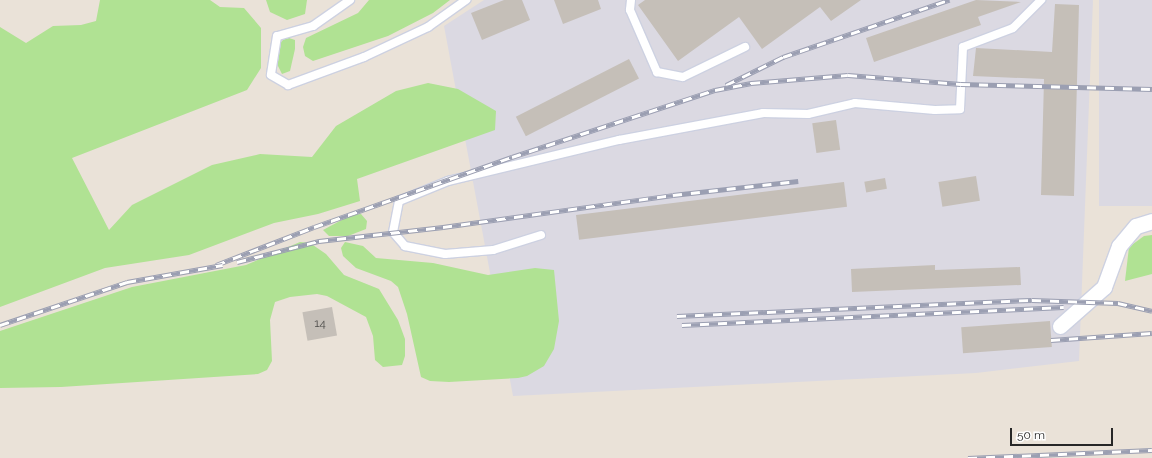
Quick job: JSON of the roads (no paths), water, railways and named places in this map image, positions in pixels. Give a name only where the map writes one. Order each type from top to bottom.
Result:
[{"type":"street","points":[[1060,326],[1104,287],[1119,246],[1136,226],[1152,221]]},
{"type":"lane","points":[[350,0],[313,26],[276,36],[271,75],[288,85],[364,57],[428,27],[466,0]]},
{"type":"lane","points":[[631,0],[630,10],[658,72],[683,78],[745,47]]},
{"type":"lane","points":[[541,236],[493,250],[445,254],[405,246],[393,232],[399,202],[448,181],[619,140],[763,113],[808,114],[855,103],[935,110],[960,109],[963,47],[1013,28],[1041,0]]},
{"type":"railway","points":[[726,85],[783,57],[949,0]]},
{"type":"railway","points":[[216,265],[314,227],[512,157],[715,90],[751,83],[848,75],[961,84],[1152,89]]},
{"type":"railway","points":[[237,262],[319,241],[443,227],[673,195],[798,181]]},
{"type":"railway","points":[[0,325],[127,282],[222,265]]},
{"type":"railway","points":[[677,316],[1032,300],[1118,303],[1152,311]]},
{"type":"railway","points":[[682,325],[1064,307]]},
{"type":"railway","points":[[1051,340],[1152,333]]},
{"type":"railway","points":[[968,458],[1152,450]]}]
